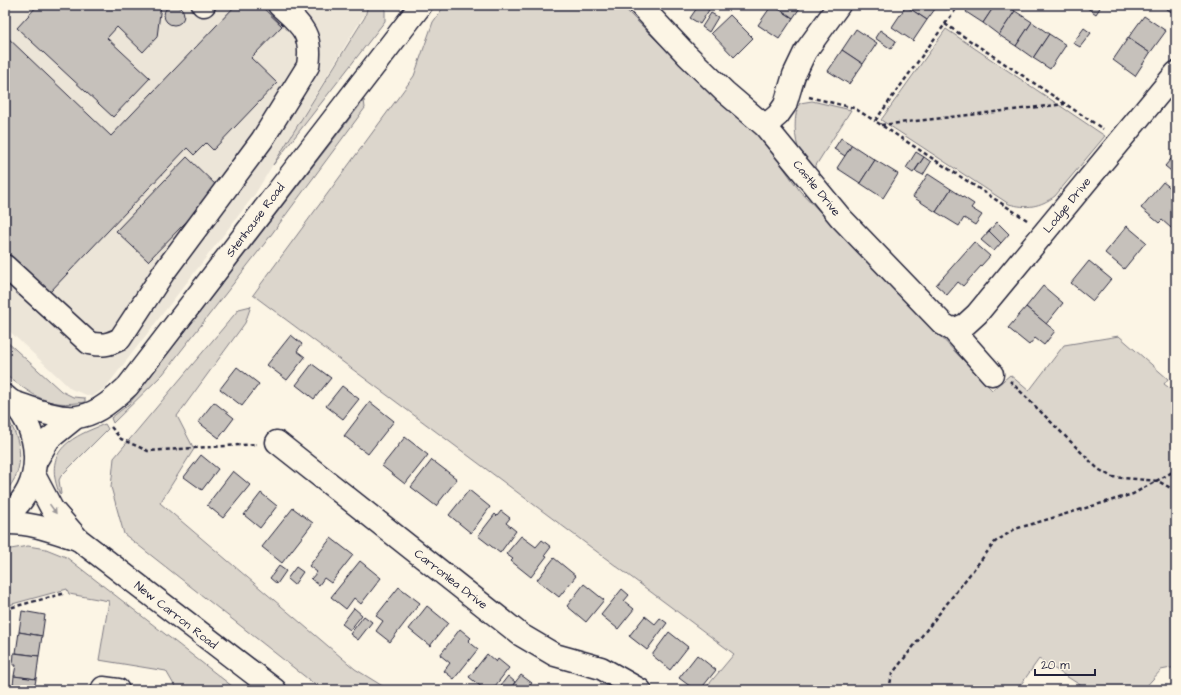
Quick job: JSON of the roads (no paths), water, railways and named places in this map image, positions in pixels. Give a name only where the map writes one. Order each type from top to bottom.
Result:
[{"type":"street","points":[[5,266],[89,343],[99,346],[109,345],[120,339],[164,272],[262,140],[308,66],[310,52],[309,40],[302,26],[279,5]]},
{"type":"street","name":"Stenhouse Road","points":[[5,516],[11,512],[25,495],[35,468],[49,439],[75,418],[99,410],[128,386],[421,5]]},
{"type":"street","name":"Castle Drive","points":[[640,5],[687,55],[725,92],[765,126],[840,216],[943,324],[952,330],[992,374]]},
{"type":"street","points":[[765,126],[778,115],[785,105],[794,75],[805,52],[840,5]]},
{"type":"street","name":"Lodge Drive","points":[[952,330],[965,325],[977,314],[1176,73]]},
{"type":"street","points":[[9,399],[26,419],[34,440],[35,468]]},
{"type":"street","name":"Stenhouse Road","points":[[9,399],[56,417],[75,418]]},
{"type":"street","name":"Carronlea Drive","points":[[277,442],[521,635],[555,655],[601,668],[640,690]]},
{"type":"street","name":"New Carron Road","points":[[35,468],[52,509],[78,539],[274,690]]},
{"type":"street","name":"New Carron Road","points":[[5,523],[20,523],[43,527],[78,539]]},
{"type":"street","points":[[103,690],[103,688],[118,690]]}]
